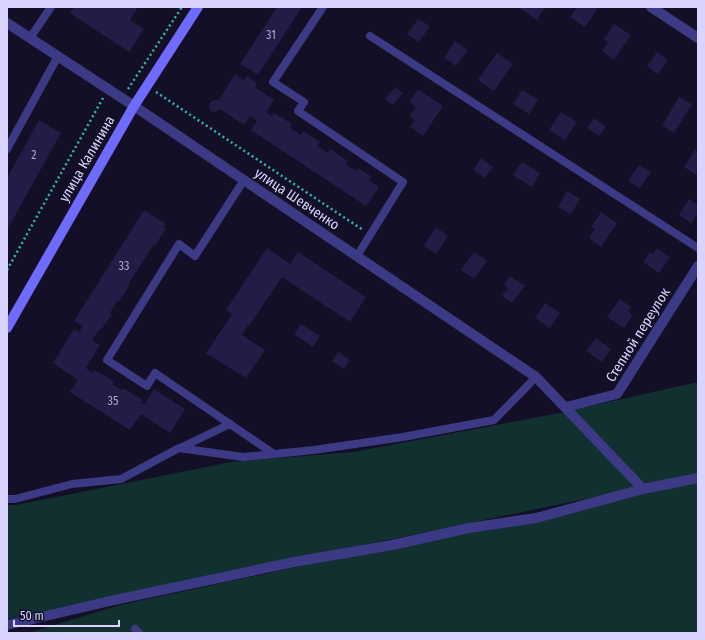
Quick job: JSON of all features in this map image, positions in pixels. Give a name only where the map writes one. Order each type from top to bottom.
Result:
[{"type":"main road","name":"улица Калинина","points":[[7,328],[134,106],[198,7]]},
{"type":"street","points":[[651,7],[698,38]]},
{"type":"street","name":"улица Шевченко","points":[[7,23],[134,106],[536,377],[643,489]]},
{"type":"street","name":"Степной переулок","points":[[566,407],[617,394],[698,266]]},
{"type":"street","points":[[7,625],[110,601],[294,562],[392,545],[469,528],[536,518],[643,489],[698,478]]},
{"type":"lane","points":[[30,38],[51,7]]},
{"type":"lane","points":[[323,7],[273,82],[304,102],[298,111],[403,182],[357,256]]},
{"type":"lane","points":[[370,36],[698,248]]},
{"type":"lane","points":[[7,147],[58,56]]},
{"type":"lane","points":[[244,180],[195,256],[179,244],[107,360],[147,386],[155,373],[274,454]]},
{"type":"lane","points":[[179,448],[243,457],[314,450],[403,437],[494,420],[536,377]]},
{"type":"lane","points":[[7,499],[15,499],[72,484],[121,479],[179,448],[230,424]]},
{"type":"path","points":[[122,98],[182,7]]},
{"type":"path","points":[[135,78],[370,235]]},
{"type":"path","points":[[7,270],[108,89]]},
{"type":"green space","points":[[698,382],[698,476],[647,486],[573,410]]},
{"type":"green space","points":[[565,412],[638,488],[7,619],[7,505],[16,505],[231,462],[353,452]]},
{"type":"green space","points":[[698,481],[698,633],[28,633],[120,605]]},
{"type":"building","points":[[74,7],[138,7],[130,20],[144,29],[129,52],[70,13]]},
{"type":"building","points":[[277,7],[302,7],[258,75],[240,64]]},
{"type":"building","points":[[518,7],[545,7],[537,20]]},
{"type":"building","points":[[577,7],[593,7],[597,9],[585,27],[570,17]]},
{"type":"building","points":[[418,19],[430,26],[419,42],[407,34]]},
{"type":"building","points":[[614,24],[631,35],[614,60],[602,51],[608,42],[604,40]]},
{"type":"building","points":[[455,41],[468,50],[456,66],[444,58]]},
{"type":"building","points":[[657,52],[668,60],[658,75],[647,66]]},
{"type":"building","points":[[497,53],[513,64],[494,91],[478,80]]},
{"type":"building","points":[[235,74],[244,80],[247,76],[257,83],[255,87],[274,100],[266,112],[272,116],[274,113],[292,124],[290,128],[301,135],[303,131],[320,142],[317,146],[328,153],[330,149],[348,161],[346,164],[356,171],[358,168],[371,176],[369,180],[379,187],[366,206],[251,130],[257,121],[250,116],[244,125],[220,109],[216,112],[211,111],[209,107],[210,102],[219,100]]},
{"type":"building","points":[[395,87],[403,93],[393,105],[385,99]]},
{"type":"building","points":[[418,89],[443,106],[423,136],[410,127],[415,120],[409,116],[416,107],[409,102]]},
{"type":"building","points":[[522,90],[538,100],[529,114],[513,104]]},
{"type":"building","points":[[679,97],[692,104],[674,133],[662,126]]},
{"type":"building","points":[[561,112],[577,122],[565,140],[549,130]]},
{"type":"building","points":[[594,118],[606,127],[599,136],[587,128]]},
{"type":"building","points":[[39,120],[61,133],[7,230],[7,178]]},
{"type":"building","points":[[695,150],[698,152],[698,172],[696,175],[684,167]]},
{"type":"building","points":[[481,158],[493,167],[485,178],[473,170]]},
{"type":"building","points":[[522,162],[540,173],[532,187],[513,175]]},
{"type":"building","points":[[639,165],[651,172],[640,188],[628,181]]},
{"type":"building","points":[[567,191],[580,199],[571,214],[558,207]]},
{"type":"building","points":[[689,199],[698,205],[698,213],[691,223],[679,215]]},
{"type":"building","points":[[144,210],[166,224],[164,227],[166,228],[155,246],[153,245],[119,302],[117,301],[110,313],[112,314],[92,340],[100,345],[86,368],[93,373],[95,370],[114,381],[112,384],[121,390],[123,388],[143,400],[141,403],[144,405],[154,389],[185,409],[170,433],[141,414],[130,430],[70,392],[78,380],[53,363],[74,329],[79,332],[83,326],[74,321]]},
{"type":"building","points":[[601,212],[617,223],[601,247],[589,238],[595,229],[591,227]]},
{"type":"building","points":[[436,227],[448,236],[436,254],[424,246]]},
{"type":"building","points":[[267,248],[290,264],[298,252],[366,297],[350,322],[282,277],[242,335],[265,350],[246,378],[206,353],[232,314],[226,310]]},
{"type":"building","points":[[657,248],[670,257],[659,273],[643,262],[650,252],[653,254]]},
{"type":"building","points":[[474,252],[487,261],[474,279],[461,270]]},
{"type":"building","points":[[510,276],[525,286],[512,303],[502,296],[508,288],[504,285]]},
{"type":"building","points":[[620,299],[631,307],[628,311],[633,315],[624,328],[607,317]]},
{"type":"building","points":[[545,303],[560,313],[550,328],[535,318]]},
{"type":"building","points":[[301,324],[320,336],[313,347],[294,334]]},
{"type":"building","points":[[596,338],[611,349],[602,362],[586,351]]},
{"type":"building","points":[[338,352],[350,360],[344,369],[332,361]]}]
